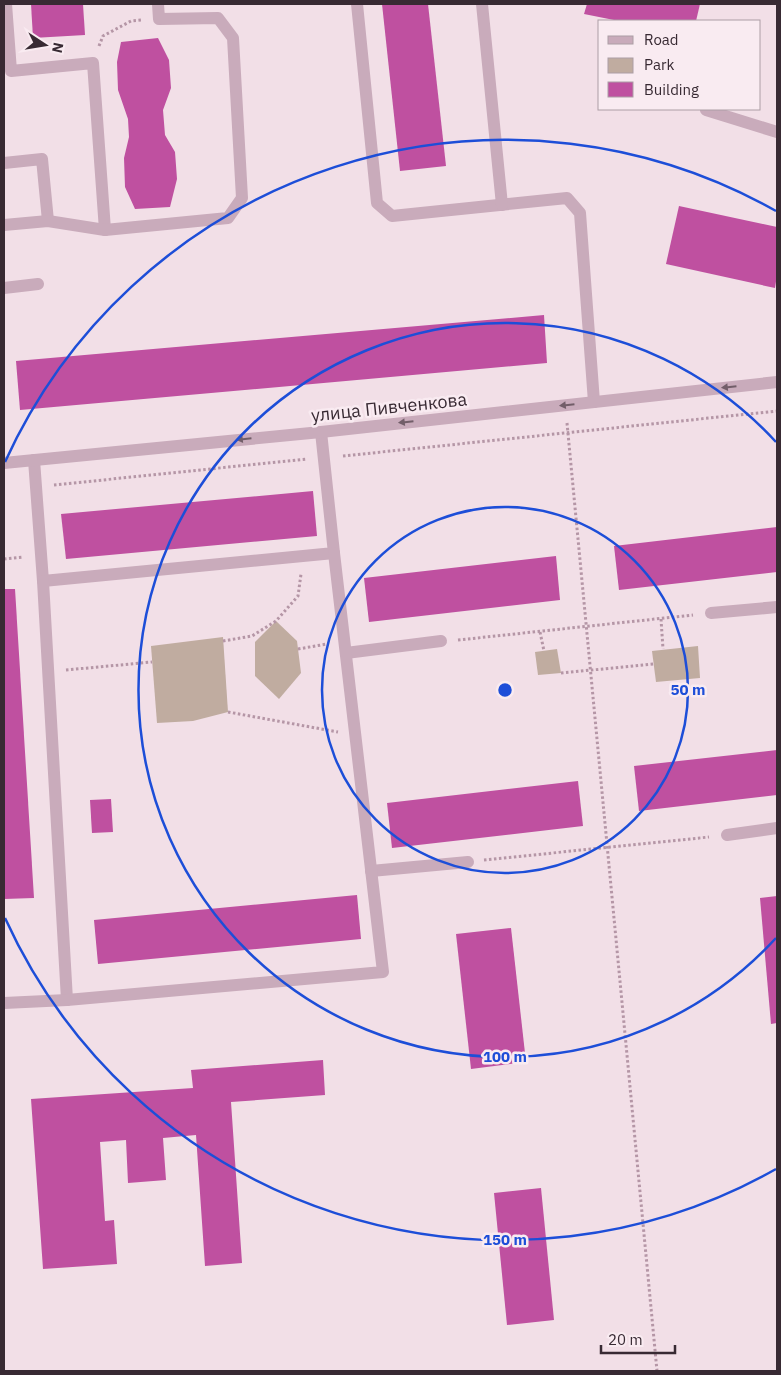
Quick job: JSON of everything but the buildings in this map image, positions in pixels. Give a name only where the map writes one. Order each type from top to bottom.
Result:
[{"type":"street","points":[[6,4],[11,71],[93,63],[105,230]]},
{"type":"street","points":[[4,225],[48,221],[105,230],[228,218],[242,198],[234,38],[218,18],[159,19],[158,4]]},
{"type":"street","points":[[356,4],[376,203],[392,216],[566,198],[580,212],[594,402]]},
{"type":"street","points":[[482,4],[502,204]]},
{"type":"street","points":[[706,110],[777,132]]},
{"type":"street","points":[[4,163],[42,159],[48,221]]},
{"type":"street","points":[[4,288],[38,284]]},
{"type":"street","name":"улица Пивченкова","points":[[4,464],[321,432],[777,382]]},
{"type":"street","points":[[4,1002],[67,1000],[383,972],[321,432]]},
{"type":"street","points":[[34,460],[67,1000]]},
{"type":"street","points":[[42,581],[334,553]]},
{"type":"street","points":[[711,613],[777,607]]},
{"type":"street","points":[[345,647],[442,641]]},
{"type":"street","points":[[727,835],[777,828]]},
{"type":"street","points":[[371,871],[468,862]]},
{"type":"path","points":[[93,63],[103,36],[131,21],[159,19]]},
{"type":"path","points":[[566,405],[657,1371]]},
{"type":"path","points":[[36,487],[777,411]]},
{"type":"path","points":[[223,641],[252,636],[276,621],[298,596],[303,556]]},
{"type":"path","points":[[442,641],[711,613]]},
{"type":"path","points":[[661,619],[663,649]]},
{"type":"path","points":[[540,632],[544,651]]},
{"type":"path","points":[[298,649],[345,647]]},
{"type":"path","points":[[48,672],[152,662]]},
{"type":"path","points":[[561,673],[654,664]]},
{"type":"path","points":[[228,712],[355,735]]},
{"type":"path","points":[[468,862],[727,835]]},
{"type":"green space","points":[[276,621],[297,641],[301,673],[279,699],[255,676],[255,642]]},
{"type":"green space","points":[[223,637],[228,712],[193,721],[157,723],[151,646]]},
{"type":"green space","points":[[698,646],[700,678],[656,682],[652,651]]},
{"type":"green space","points":[[557,649],[561,673],[538,675],[535,652]]}]
